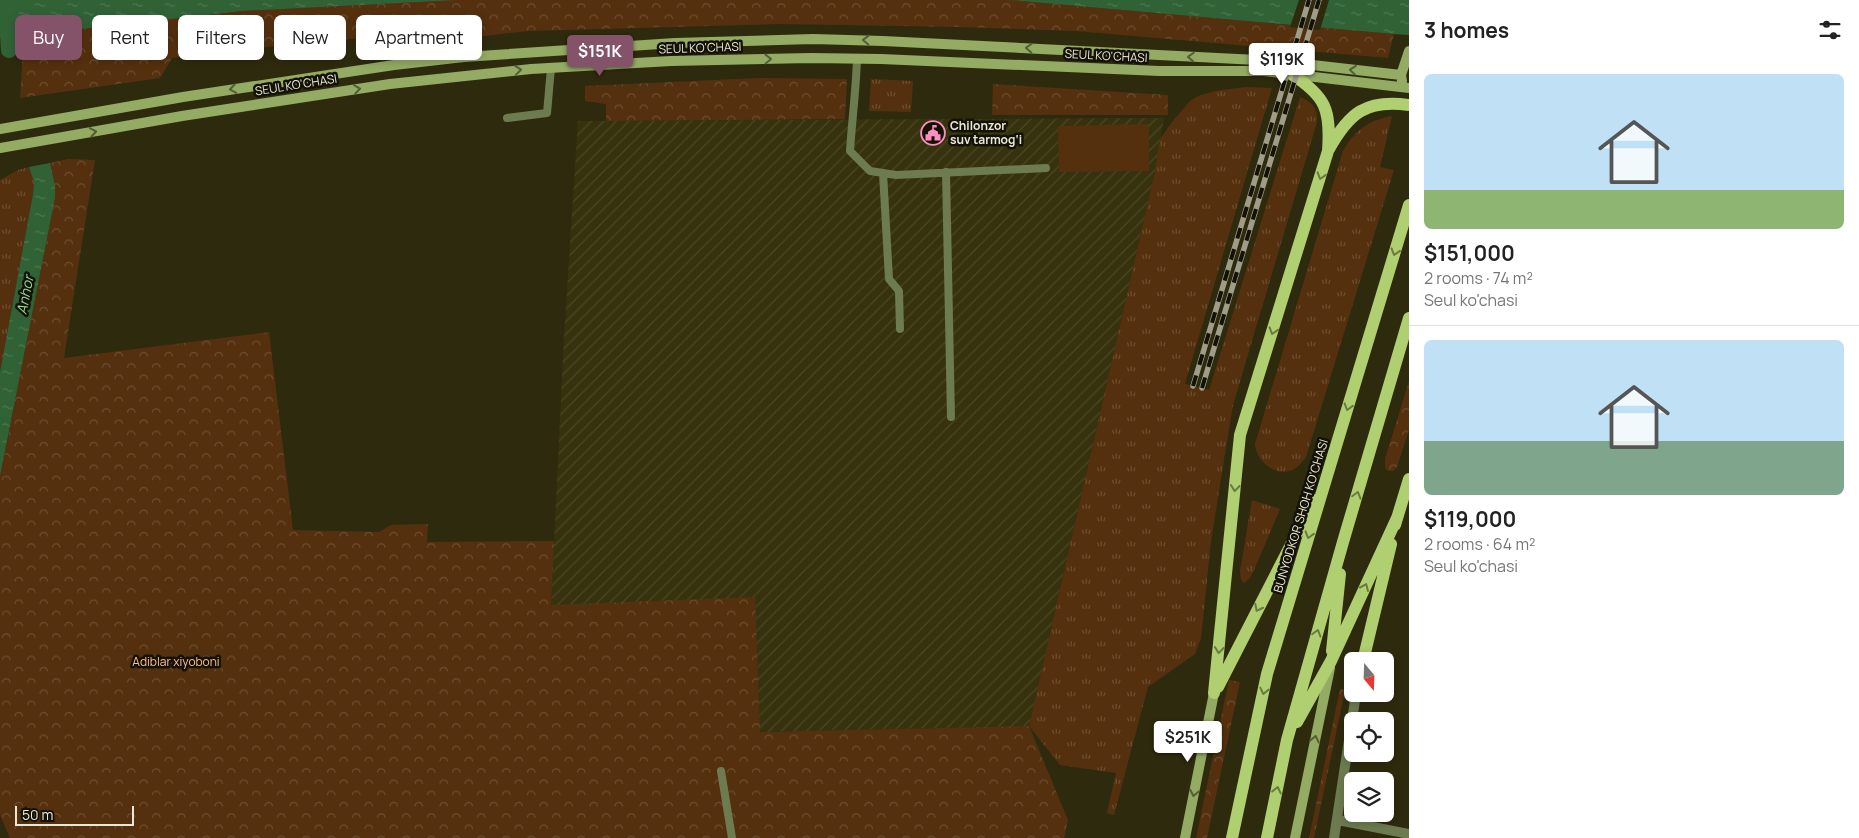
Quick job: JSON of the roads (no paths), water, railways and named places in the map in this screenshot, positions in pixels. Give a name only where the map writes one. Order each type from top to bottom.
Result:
[{"type":"main road","name":"SEUL KO'CHASI","points":[[0,129],[183,97],[394,65],[473,56],[675,43],[814,39],[883,41],[1276,61],[1401,75],[1402,82],[1408,88]]},
{"type":"main road","points":[[1401,75],[1409,52]]},
{"type":"main road","name":"SEUL KO'CHASI","points":[[0,148],[320,94],[460,76],[550,68],[671,61],[857,59],[1159,71],[1264,71],[1408,88]]},
{"type":"main road","points":[[1291,74],[1311,86],[1323,104],[1329,126],[1328,151]]},
{"type":"main road","points":[[1186,838],[1214,694],[1240,435],[1328,151],[1339,132],[1356,113],[1378,105],[1409,105]]},
{"type":"main road","name":"BUNYODKOR SHOH KO'CHASI","points":[[1232,838],[1267,674],[1409,205]]},
{"type":"main road","points":[[1267,838],[1287,740],[1409,318]]},
{"type":"main road","points":[[1214,694],[1328,471]]},
{"type":"main road","points":[[1365,652],[1397,518],[1409,479]]},
{"type":"main road","points":[[1287,740],[1332,661],[1397,518]]},
{"type":"main road","points":[[1295,838],[1332,661],[1343,542]]},
{"type":"street","points":[[1334,838],[1355,702]]},
{"type":"street","points":[[1338,820],[1409,834]]},
{"type":"lane","points":[[857,59],[855,107],[850,151],[870,171],[896,175],[1046,168]]},
{"type":"lane","points":[[507,118],[548,113],[550,68]]},
{"type":"lane","points":[[946,172],[950,417]]},
{"type":"lane","points":[[883,173],[889,279],[899,291],[900,329]]},
{"type":"lane","points":[[721,771],[732,838]]},
{"type":"water","points":[[0,0],[458,0],[243,11],[207,15],[178,15],[178,18],[168,19],[168,15],[92,15],[92,28],[82,29],[82,15],[15,15],[15,36],[0,38]]},
{"type":"water","points":[[1011,0],[1409,0],[1409,35],[1394,34]]},
{"type":"water","name":"Anhor","points":[[50,163],[55,185],[55,198],[0,476],[0,372],[33,194],[34,182],[29,167]]},
{"type":"waterway","name":"Anhor","points":[[6,0],[9,50]]},
{"type":"railway","points":[[1193,386],[1309,0]]},
{"type":"railway","points":[[1202,388],[1319,0]]},
{"type":"place","name":"Chilonzor suv tarmog‘i","points":[[933,133]]},
{"type":"park label","name":"Adiblar xiyoboni","points":[[176,662]]}]
